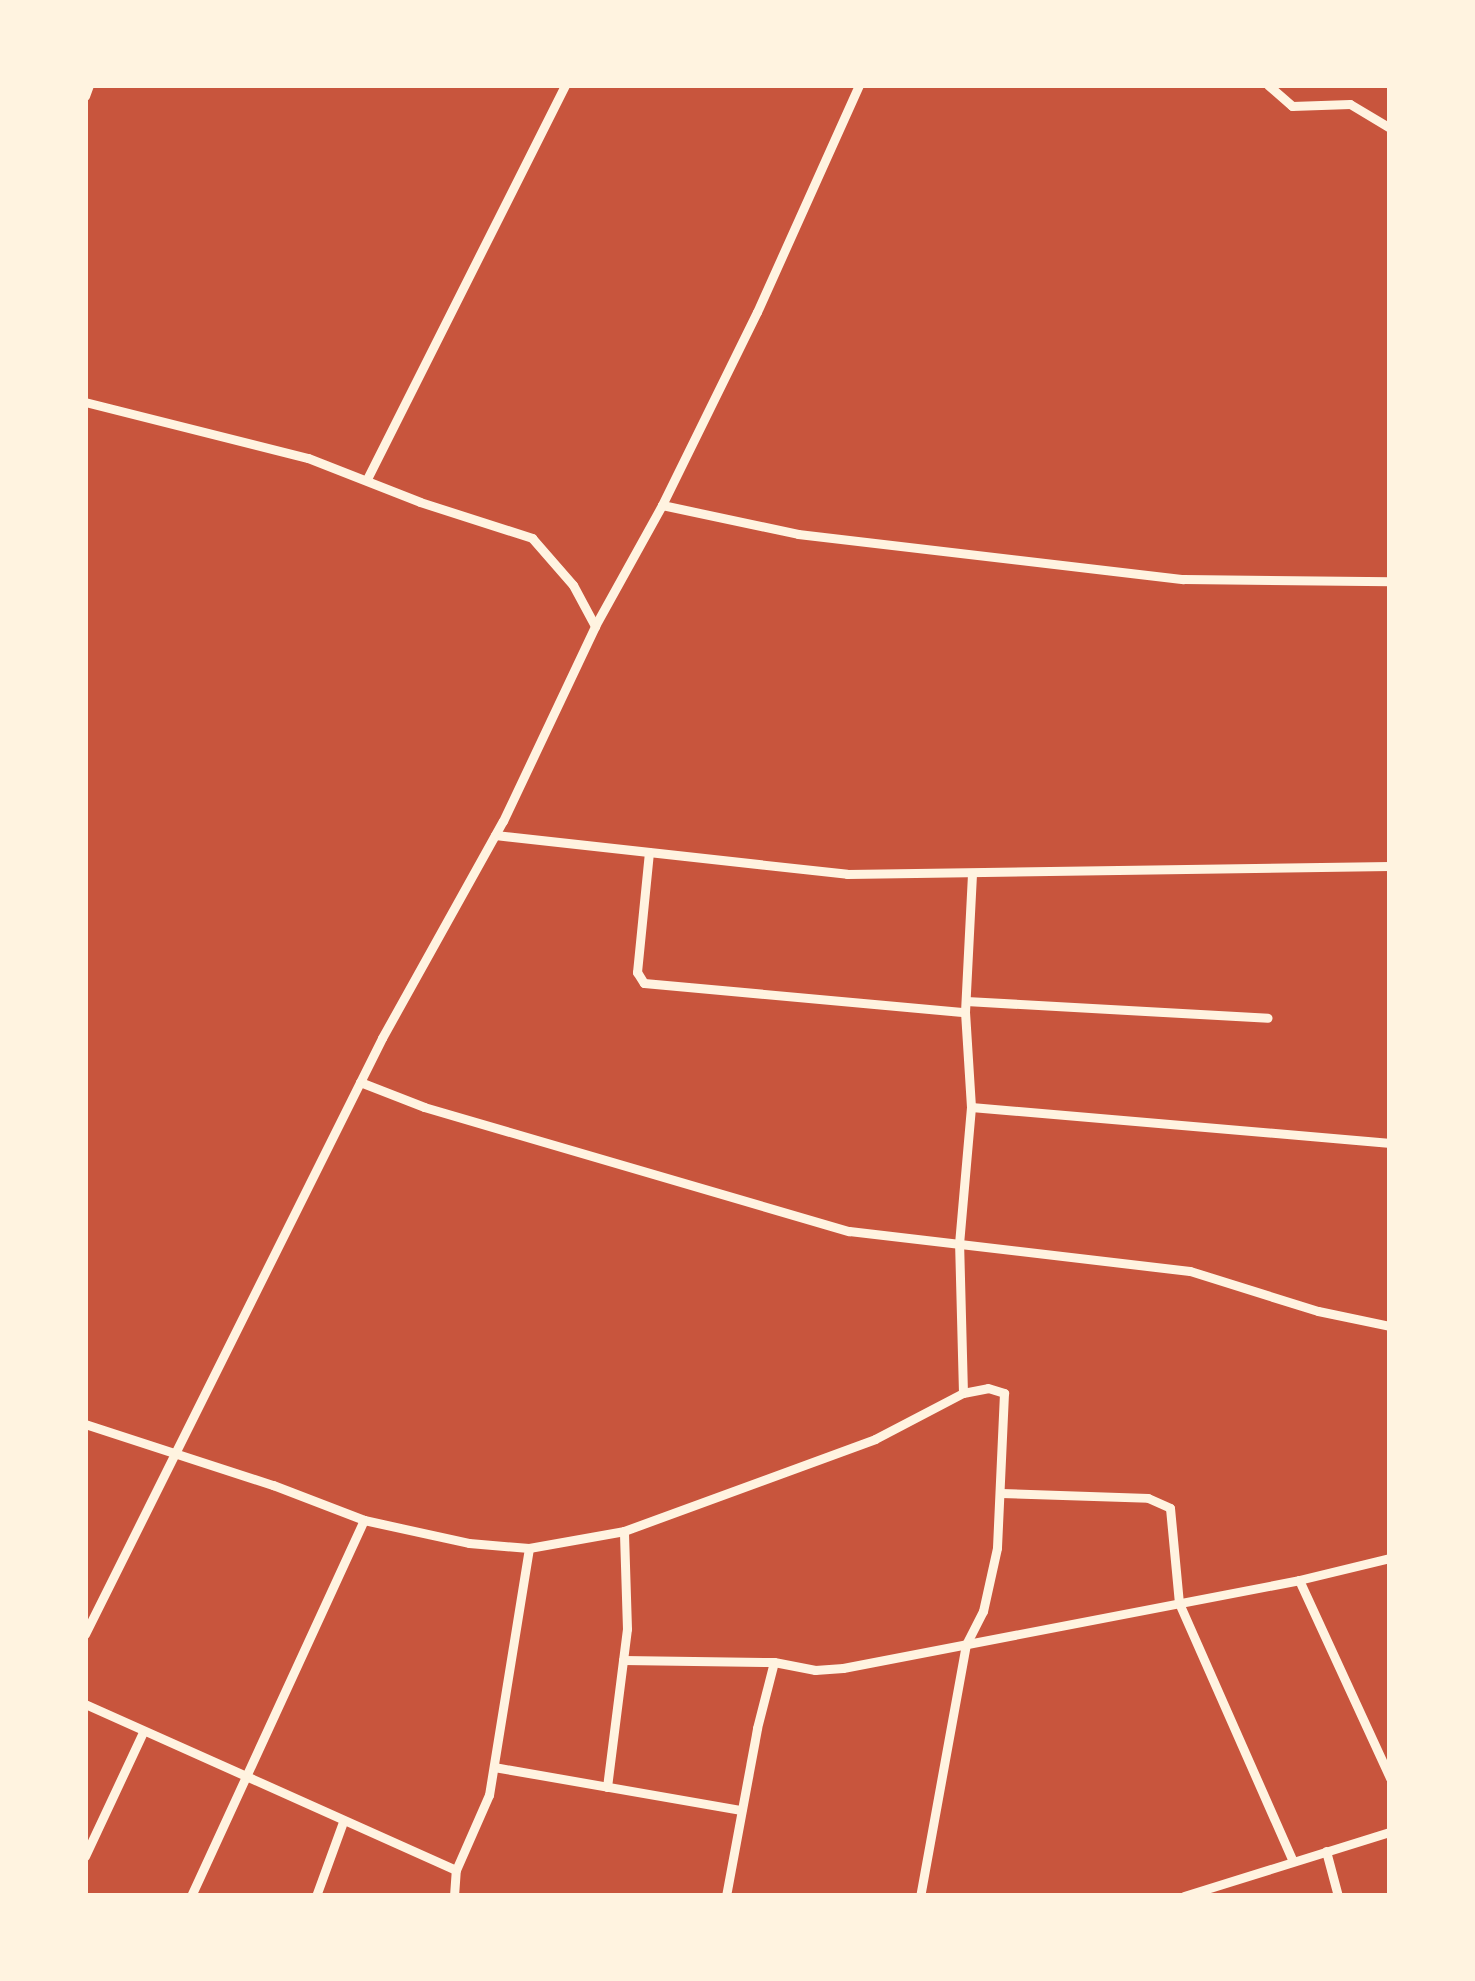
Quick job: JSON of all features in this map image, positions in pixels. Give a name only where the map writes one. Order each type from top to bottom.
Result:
[{"type":"street","points":[[85,96],[89,85]]},
{"type":"street","points":[[367,479],[565,85]]},
{"type":"street","points":[[85,1634],[360,1082],[495,835],[595,626],[662,505],[757,312],[859,85]]},
{"type":"street","points":[[1268,85],[1292,106],[1350,104],[1390,128]]},
{"type":"street","points":[[85,402],[308,458],[420,502],[532,538],[573,585],[595,626]]},
{"type":"street","points":[[662,505],[798,534],[1183,579],[1390,581]]},
{"type":"street","points":[[495,835],[847,874],[1390,866]]},
{"type":"street","points":[[649,852],[638,972],[644,983],[965,1007],[1268,1018]]},
{"type":"street","points":[[963,1393],[960,1244],[971,1107],[965,1007],[972,874]]},
{"type":"street","points":[[360,1082],[424,1107],[849,1231],[1190,1271],[1318,1311],[1390,1326]]},
{"type":"street","points":[[971,1107],[1390,1143]]},
{"type":"street","points":[[85,1424],[273,1485],[364,1520],[469,1543],[529,1548],[624,1532],[875,1439],[963,1393],[988,1388],[1004,1392],[997,1548],[986,1603],[966,1644],[920,1896]]},
{"type":"street","points":[[1001,1493],[1160,1500],[1170,1508],[1179,1603],[1293,1861]]},
{"type":"street","points":[[191,1896],[364,1520]]},
{"type":"street","points":[[607,1787],[627,1628],[624,1532]]},
{"type":"street","points":[[454,1896],[456,1870],[477,1827],[494,1768],[529,1548]]},
{"type":"street","points":[[622,1660],[774,1662],[816,1670],[843,1668],[1299,1580],[1390,1558]]},
{"type":"street","points":[[1299,1580],[1390,1778]]},
{"type":"street","points":[[726,1896],[774,1662]]},
{"type":"street","points":[[85,1704],[456,1870]]},
{"type":"street","points":[[85,1856],[143,1732]]},
{"type":"street","points":[[494,1768],[741,1810]]},
{"type":"street","points":[[316,1896],[342,1822]]},
{"type":"street","points":[[1184,1896],[1204,1893],[1390,1832]]},
{"type":"street","points":[[1326,1851],[1338,1896]]}]
